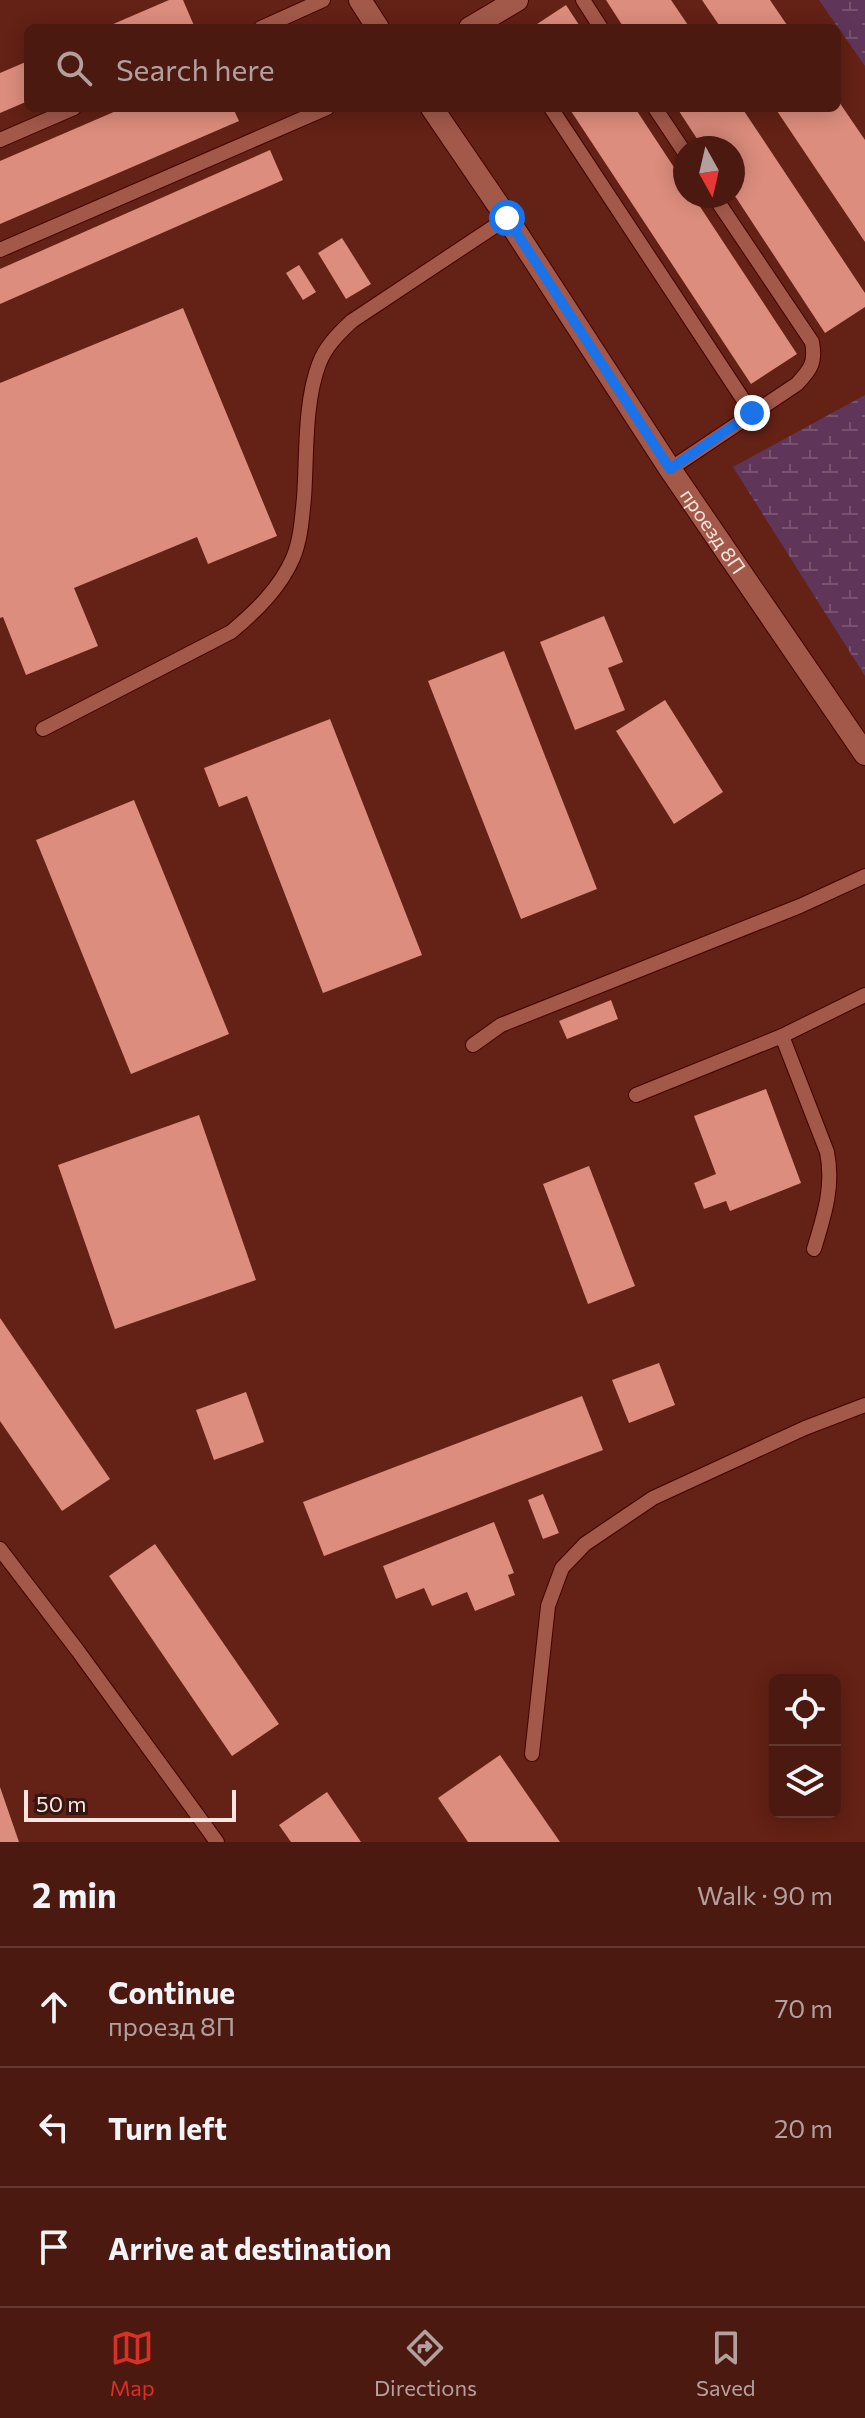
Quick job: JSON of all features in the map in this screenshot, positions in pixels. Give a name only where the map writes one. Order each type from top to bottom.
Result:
[{"type":"street","points":[[360,0],[375,24]]},
{"type":"street","points":[[494,22],[517,0]]},
{"type":"street","name":"проезд 8П","points":[[435,112],[670,469],[865,754]]},
{"type":"lane","points":[[270,24],[323,0]]},
{"type":"lane","points":[[583,0],[598,24]]},
{"type":"lane","points":[[0,140],[65,112]]},
{"type":"lane","points":[[0,250],[318,112]]},
{"type":"lane","points":[[554,112],[752,413]]},
{"type":"lane","points":[[658,112],[674,136]]},
{"type":"lane","points":[[670,469],[797,384],[811,369],[815,356],[812,342],[722,208]]},
{"type":"lane","points":[[43,729],[231,632],[253,613],[281,581],[294,556],[303,505],[311,396],[319,364],[332,340],[352,321],[507,218]]},
{"type":"lane","points":[[473,1045],[501,1025],[800,906],[865,876]]},
{"type":"lane","points":[[636,1095],[782,1036],[865,995]]},
{"type":"lane","points":[[782,1036],[827,1152],[830,1169],[828,1203],[814,1249]]},
{"type":"lane","points":[[532,1754],[548,1606],[562,1568],[585,1544],[653,1498],[805,1428],[865,1405]]},
{"type":"lane","points":[[0,1549],[217,1842]]},
{"type":"green space","points":[[819,0],[865,0],[865,66],[841,32],[841,24],[836,24]]},
{"type":"green space","points":[[865,395],[865,676],[733,467]]},
{"type":"building","points":[[169,0],[183,0],[193,24],[113,24]]},
{"type":"building","points":[[606,0],[671,0],[687,24],[621,24]]},
{"type":"building","points":[[702,0],[770,0],[786,24],[718,24]]},
{"type":"building","points":[[566,5],[578,24],[537,24]]},
{"type":"building","points":[[24,63],[24,103],[0,113],[0,73]]},
{"type":"building","points":[[841,105],[865,140],[865,242],[778,112],[841,112]]},
{"type":"building","points":[[114,112],[235,112],[239,121],[0,224],[0,161]]},
{"type":"building","points":[[572,112],[638,112],[673,166],[673,208],[701,208],[797,354],[751,384]]},
{"type":"building","points":[[680,112],[745,112],[865,293],[865,307],[825,333],[743,208],[745,136],[695,136]]},
{"type":"building","points":[[270,150],[283,180],[0,304],[0,269]]},
{"type":"building","points":[[342,238],[371,284],[346,299],[318,253]]},
{"type":"building","points":[[299,265],[316,292],[303,300],[286,273]]},
{"type":"building","points":[[183,308],[277,536],[208,564],[197,537],[74,588],[98,646],[26,675],[3,617],[0,618],[0,383]]},
{"type":"building","points":[[604,616],[623,662],[608,668],[625,710],[575,730],[540,642]]},
{"type":"building","points":[[504,651],[597,889],[521,919],[428,681]]},
{"type":"building","points":[[665,700],[723,792],[674,824],[616,731]]},
{"type":"building","points":[[330,719],[422,955],[323,993],[247,796],[219,807],[204,768]]},
{"type":"building","points":[[134,800],[229,1034],[131,1074],[36,840]]},
{"type":"building","points":[[611,1000],[618,1019],[567,1039],[559,1021]]},
{"type":"building","points":[[766,1089],[801,1183],[730,1211],[726,1201],[704,1209],[694,1183],[716,1174],[694,1116]]},
{"type":"building","points":[[199,1115],[256,1280],[115,1329],[58,1165]]},
{"type":"building","points":[[589,1166],[635,1286],[588,1304],[543,1184]]},
{"type":"building","points":[[0,1318],[110,1479],[62,1511],[0,1421]]},
{"type":"building","points":[[659,1363],[675,1405],[629,1423],[612,1380]]},
{"type":"building","points":[[246,1392],[264,1442],[214,1460],[196,1410]]},
{"type":"building","points":[[582,1396],[603,1450],[324,1556],[303,1502]]},
{"type":"building","points":[[543,1494],[559,1533],[543,1539],[528,1500]]},
{"type":"building","points":[[494,1522],[514,1573],[508,1575],[515,1595],[475,1611],[467,1592],[432,1606],[424,1588],[396,1599],[383,1566]]},
{"type":"building","points":[[155,1544],[279,1724],[232,1756],[109,1576]]},
{"type":"building","points":[[500,1755],[560,1842],[468,1842],[438,1798]]},
{"type":"building","points":[[0,1787],[19,1842],[0,1842]]},
{"type":"building","points":[[327,1792],[361,1842],[291,1842],[279,1825]]},
{"type":"route","points":[[507,218],[670,469],[752,413]]}]
